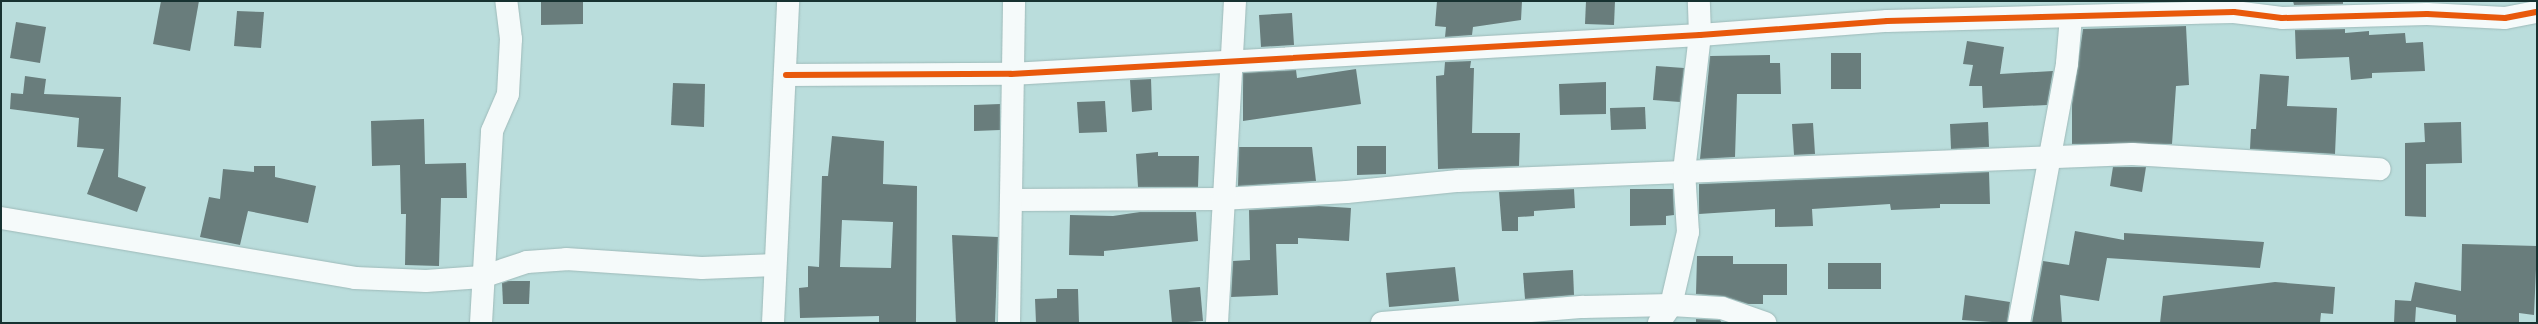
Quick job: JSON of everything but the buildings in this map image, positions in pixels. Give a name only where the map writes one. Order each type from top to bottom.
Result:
[{"type":"street","points":[[481,323],[482,277],[492,131],[508,94],[511,39],[506,1]]},
{"type":"street","points":[[774,323],[775,265],[786,75],[788,1]]},
{"type":"street","points":[[1008,323],[1012,200],[1011,74],[1014,1]]},
{"type":"street","points":[[1217,323],[1221,199],[1235,1]]},
{"type":"street","points":[[1659,323],[1671,305],[1688,232],[1684,171],[1700,36],[1699,1]]},
{"type":"street","points":[[786,75],[1011,74],[1700,36],[1887,21],[2234,12],[2282,18],[2427,14],[2504,18],[2537,12]]},
{"type":"street","points":[[2019,323],[2068,63],[2071,17]]},
{"type":"street","points":[[1012,200],[1221,199],[1347,192],[1458,181],[2132,154],[2225,162],[2380,169]]},
{"type":"street","points":[[1,218],[355,278],[426,282],[482,277],[527,262],[566,259],[702,268],[775,265]]},
{"type":"street","points":[[1382,323],[1582,307],[1671,305],[1722,308],[1765,323]]},
{"type":"cycle path","points":[[786,75],[1011,74],[1700,35],[1887,21],[2234,12],[2282,18],[2427,14],[2505,18],[2537,12]]}]
